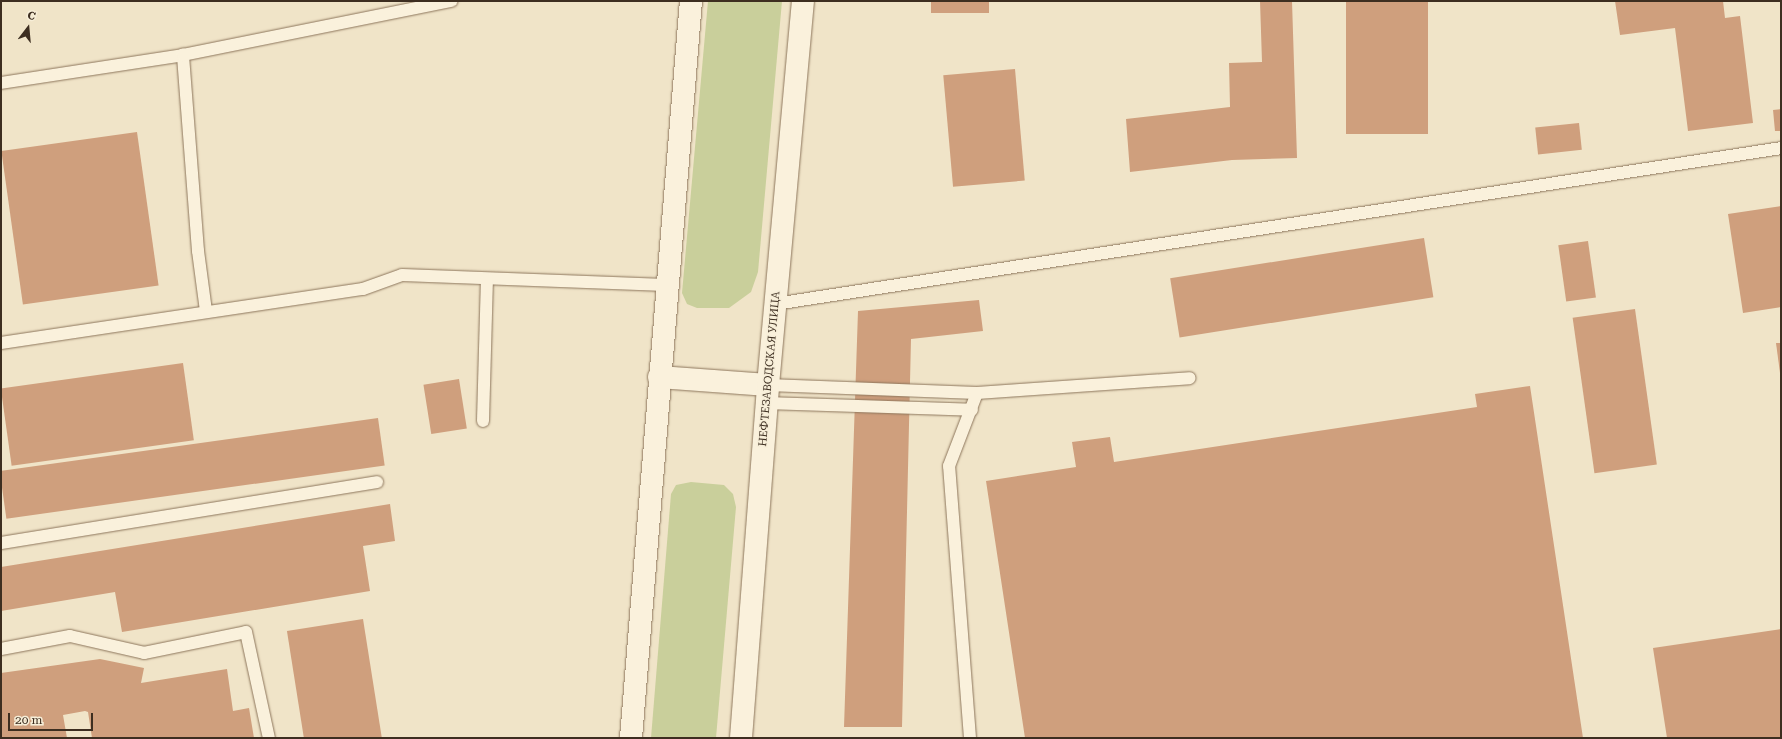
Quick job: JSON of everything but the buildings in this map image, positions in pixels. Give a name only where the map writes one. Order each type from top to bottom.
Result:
[{"type":"main road","points":[[631,738],[666,285],[691,1]]},
{"type":"main road","name":"НЕФТЕЗАВОДСКАЯ УЛИЦА","points":[[741,738],[767,394],[803,1]]},
{"type":"main road","points":[[659,377],[767,394]]},
{"type":"lane","points":[[1,83],[183,55],[452,1]]},
{"type":"lane","points":[[183,55],[198,251],[206,312]]},
{"type":"lane","points":[[775,304],[1781,148]]},
{"type":"lane","points":[[1,344],[206,312],[363,290],[402,275],[666,285]]},
{"type":"lane","points":[[483,421],[486,279]]},
{"type":"lane","points":[[767,394],[977,393],[1189,378]]},
{"type":"lane","points":[[970,738],[949,466],[972,410],[977,393]]},
{"type":"lane","points":[[767,394],[972,410]]},
{"type":"lane","points":[[1,543],[378,482]]},
{"type":"lane","points":[[1,649],[70,636],[144,653],[246,632],[269,738]]},
{"type":"green space","points":[[708,1],[782,1],[758,272],[751,292],[729,308],[697,308],[687,304],[682,293]]},
{"type":"green space","points":[[691,482],[724,485],[733,494],[736,507],[716,738],[651,738],[671,494],[676,485]]}]
